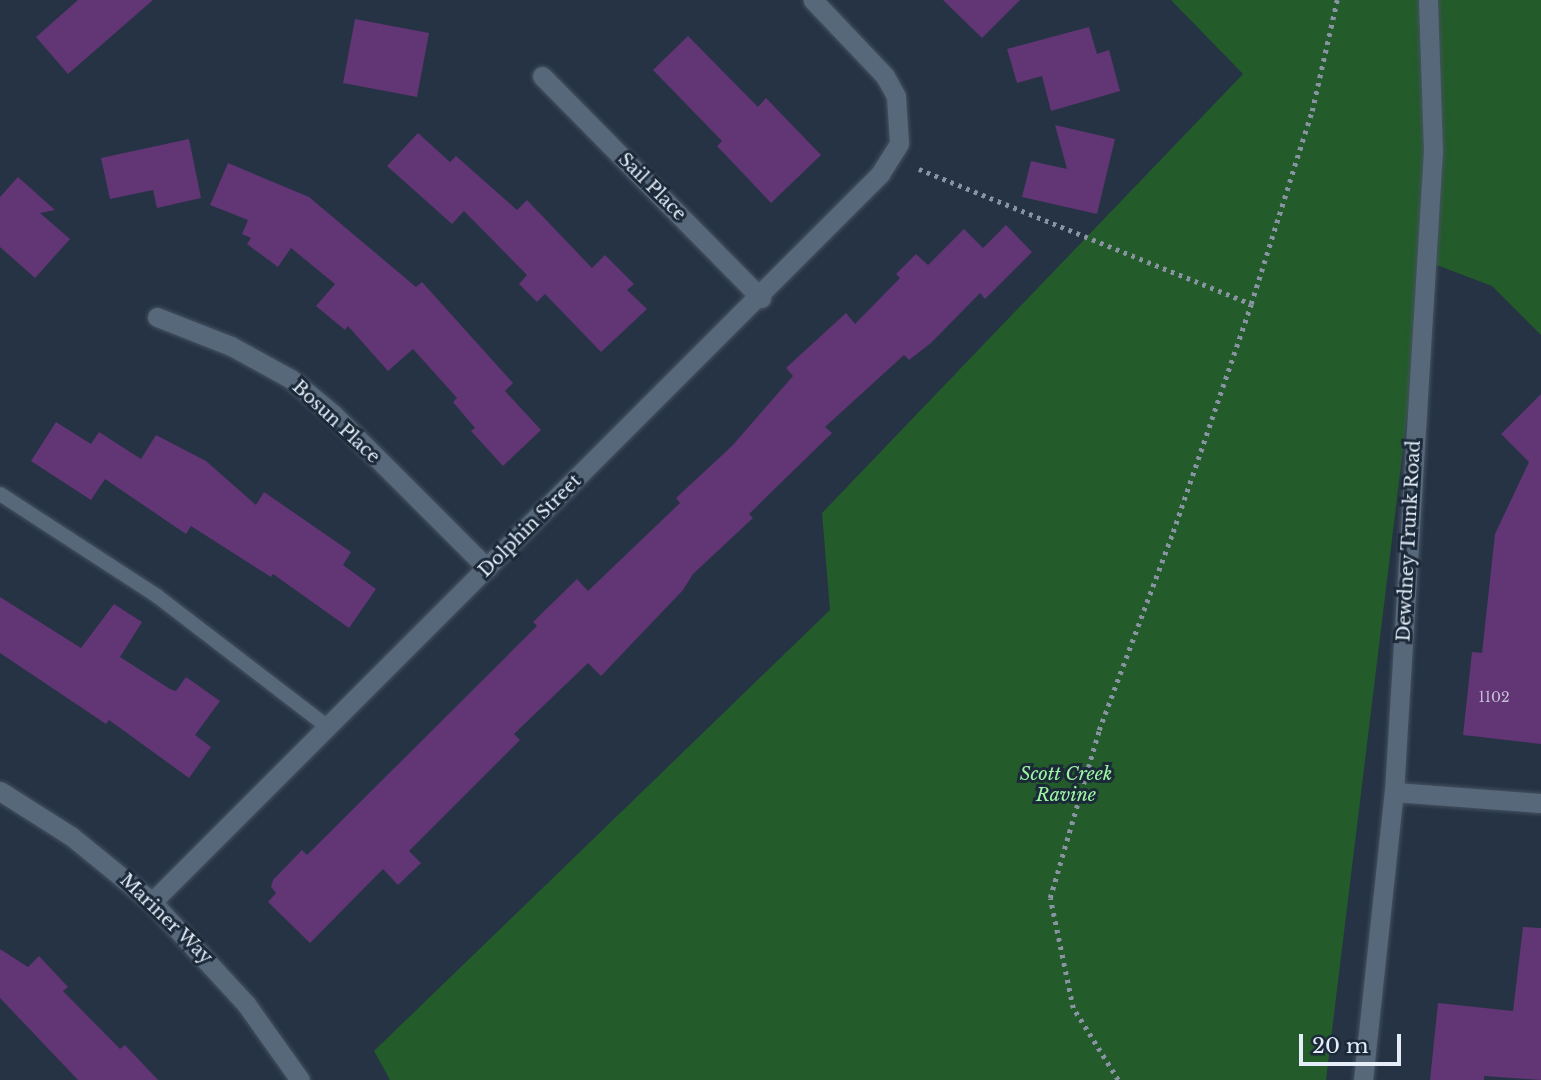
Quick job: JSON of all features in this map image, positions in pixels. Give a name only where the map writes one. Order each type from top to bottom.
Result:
[{"type":"street","name":"Dolphin Street","points":[[152,902],[866,192],[899,143],[897,96],[885,76],[813,0]]},
{"type":"street","name":"Dewdney Trunk Road","points":[[1363,1080],[1394,792],[1433,151],[1428,0]]},
{"type":"street","name":"Sail Place","points":[[542,76],[761,298]]},
{"type":"street","name":"Bosun Place","points":[[157,317],[231,346],[290,379],[333,414],[487,568]]},
{"type":"street","name":"Mariner Way","points":[[0,791],[71,836],[152,902],[246,1004],[300,1080]]},
{"type":"street","points":[[1394,792],[1541,803]]},
{"type":"lane","points":[[0,494],[157,596],[328,727]]},
{"type":"path","points":[[1118,1080],[1073,1008],[1050,898],[1098,730],[1173,532],[1251,304],[1312,111],[1337,0]]},
{"type":"path","points":[[919,169],[1251,304]]},
{"type":"green space","name":"Scott Creek Ravine","points":[[1171,0],[1541,0],[1541,335],[1492,286],[1426,261],[1326,1080],[390,1080],[374,1051],[830,610],[822,513],[1243,74]]},
{"type":"building","points":[[78,0],[153,0],[68,74],[36,37]]},
{"type":"building","points":[[943,0],[1020,0],[982,38]]},
{"type":"building","points":[[355,19],[429,33],[417,97],[343,83]]},
{"type":"building","points":[[1089,27],[1097,54],[1109,50],[1120,91],[1051,111],[1042,76],[1017,83],[1007,49]]},
{"type":"building","points":[[688,36],[758,107],[766,98],[821,155],[771,203],[717,146],[722,141],[653,70]]},
{"type":"building","points":[[1055,125],[1115,139],[1097,214],[1022,197],[1031,161],[1067,169]]},
{"type":"building","points":[[418,133],[450,162],[456,156],[517,210],[527,200],[592,268],[605,255],[634,284],[627,290],[647,309],[601,352],[545,294],[537,302],[519,284],[527,275],[464,211],[452,224],[387,166]]},
{"type":"building","points":[[189,139],[201,198],[157,208],[153,190],[110,199],[101,158]]},
{"type":"building","points":[[228,163],[309,197],[416,287],[422,282],[513,383],[505,391],[541,430],[503,466],[471,431],[475,428],[453,402],[457,398],[413,349],[388,371],[348,326],[345,330],[316,306],[335,284],[291,248],[278,267],[247,244],[251,238],[242,234],[248,220],[210,205]]},
{"type":"building","points":[[18,177],[55,210],[40,213],[70,239],[35,278],[0,247],[0,197]]},
{"type":"building","points":[[1006,225],[1032,252],[985,299],[980,293],[931,343],[909,360],[904,355],[825,427],[832,433],[749,514],[753,518],[693,574],[683,590],[601,676],[588,663],[514,734],[520,740],[409,851],[421,863],[398,885],[383,869],[310,943],[268,902],[276,893],[271,887],[273,880],[302,850],[307,855],[537,626],[533,622],[577,579],[588,591],[680,503],[676,498],[732,446],[793,376],[786,368],[846,313],[855,324],[900,278],[896,274],[916,254],[928,265],[964,229],[983,248]]},
{"type":"building","points":[[1541,394],[1541,744],[1463,735],[1472,652],[1482,653],[1495,534],[1529,462],[1501,434]]},
{"type":"building","points":[[56,422],[91,444],[99,432],[141,459],[156,435],[206,461],[256,505],[264,492],[351,552],[343,565],[376,589],[349,628],[273,574],[271,577],[191,526],[186,534],[105,479],[91,500],[31,461]]},
{"type":"building","points":[[0,597],[81,648],[114,604],[142,622],[120,657],[170,689],[176,691],[186,677],[220,701],[195,735],[211,747],[189,778],[109,720],[106,724],[0,653]]},
{"type":"building","points":[[1523,927],[1541,928],[1541,1080],[1484,1076],[1484,1080],[1430,1080],[1438,1003],[1513,1011]]},
{"type":"building","points":[[0,949],[28,967],[39,956],[68,987],[63,991],[120,1049],[125,1045],[158,1080],[78,1080],[0,998]]}]
